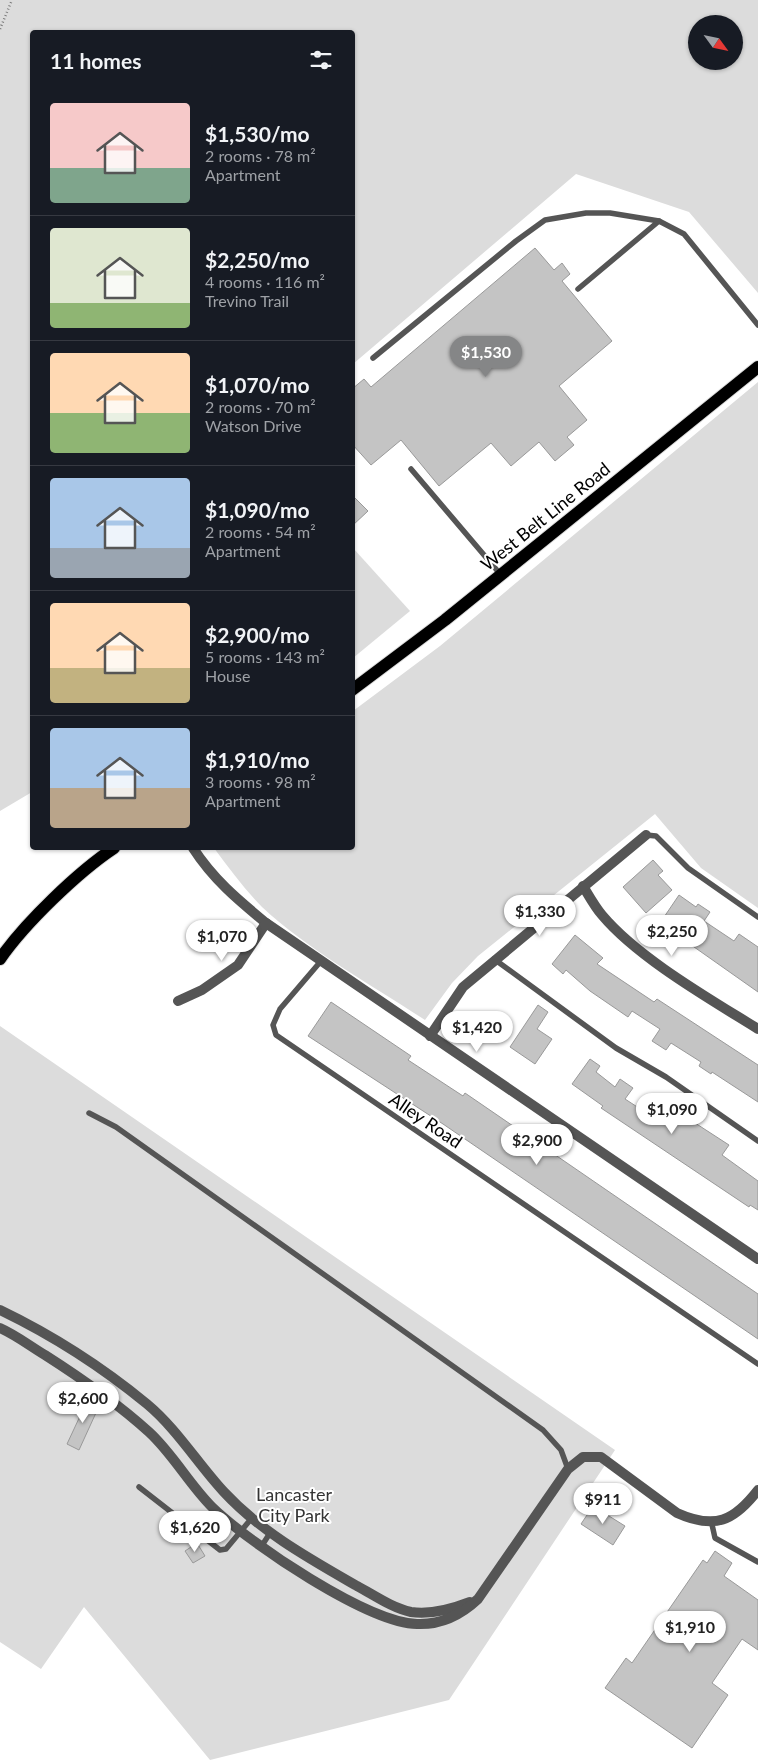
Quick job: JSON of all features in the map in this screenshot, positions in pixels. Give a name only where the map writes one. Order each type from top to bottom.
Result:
[{"type":"main road","name":"West Belt Line Road","points":[[355,688],[386,666],[501,575],[758,366]]},
{"type":"main road","points":[[0,959],[8,946],[56,898],[97,859],[111,850]]},
{"type":"street","points":[[430,1036],[463,987],[494,959],[646,835]]},
{"type":"street","points":[[194,850],[207,870],[234,897],[266,923],[758,1259]]},
{"type":"street","points":[[583,886],[601,914],[616,930],[655,961],[758,1030]]},
{"type":"street","points":[[178,1001],[208,986],[238,965],[266,923]]},
{"type":"street","points":[[1,1313],[50,1336],[131,1392],[162,1418],[224,1492],[251,1518],[270,1533],[358,1586],[386,1602],[412,1612],[454,1609],[478,1599]]},
{"type":"street","points":[[0,1328],[64,1367],[120,1408],[151,1434],[211,1506],[239,1532],[349,1600],[389,1619],[419,1624],[432,1624],[459,1616],[478,1599],[568,1469],[583,1457],[601,1457],[677,1513],[688,1518],[725,1519],[735,1515],[758,1490]]},
{"type":"street","points":[[120,1408],[131,1392]]},
{"type":"lane","points":[[373,358],[516,241],[545,220],[586,213],[610,213],[659,221],[684,234],[758,325]]},
{"type":"lane","points":[[578,289],[659,221]]},
{"type":"lane","points":[[411,469],[501,575]]},
{"type":"lane","points":[[646,835],[656,836],[688,868],[758,917]]},
{"type":"lane","points":[[494,959],[616,1048],[666,1077],[758,1141]]},
{"type":"lane","name":"Alley Road","points":[[321,961],[280,1009],[273,1025],[276,1035],[758,1364]]},
{"type":"lane","points":[[89,1113],[116,1127],[543,1430],[561,1450],[568,1469]]},
{"type":"lane","points":[[139,1487],[220,1550],[226,1549],[251,1518]]},
{"type":"lane","points":[[712,1520],[715,1538],[758,1562]]},
{"type":"lane","points":[[261,1547],[270,1533]]},
{"type":"lane","points":[[349,1600],[358,1586]]},
{"type":"path","points":[[0,29],[12,0]]},
{"type":"green space","points":[[0,0],[758,0],[758,293],[689,212],[576,174],[355,362],[355,30],[30,30],[30,793],[0,811]]},
{"type":"green space","points":[[758,382],[758,908],[701,868],[655,814],[478,956],[452,983],[425,1020],[299,938],[280,923],[243,886],[216,850],[355,850],[355,710],[440,646]]},
{"type":"green space","points":[[355,550],[410,611],[355,656]]},
{"type":"green space","name":"Lancaster City Park","points":[[0,1026],[615,1450],[449,1700],[210,1760],[84,1607],[41,1669],[0,1642]]},
{"type":"building","points":[[535,248],[554,270],[562,263],[570,274],[562,281],[612,341],[559,386],[587,420],[567,437],[574,445],[555,461],[539,442],[511,466],[491,443],[439,486],[401,440],[371,465],[355,447],[355,386],[364,379],[371,387]]},
{"type":"building","points":[[355,498],[368,511],[355,523]]},
{"type":"building","points":[[653,860],[663,871],[658,875],[672,890],[646,913],[623,887]]},
{"type":"building","points":[[679,895],[696,907],[698,904],[710,912],[704,921],[734,941],[739,934],[758,947],[758,992],[660,923]]},
{"type":"building","points":[[575,935],[603,958],[597,964],[654,1002],[657,999],[758,1065],[758,1102],[712,1072],[711,1074],[699,1066],[701,1062],[671,1043],[666,1050],[652,1041],[660,1029],[632,1011],[628,1017],[590,991],[566,970],[563,974],[552,964]]},
{"type":"building","points":[[331,1002],[411,1056],[408,1060],[463,1096],[465,1093],[758,1294],[758,1339],[443,1124],[308,1036]]},
{"type":"building","points":[[538,1005],[548,1012],[537,1029],[552,1039],[535,1064],[510,1047]]},
{"type":"building","points":[[590,1059],[600,1066],[596,1072],[615,1087],[620,1079],[633,1088],[625,1099],[645,1112],[655,1097],[729,1145],[722,1155],[758,1181],[758,1210],[750,1205],[749,1207],[601,1108],[603,1106],[572,1084]]},
{"type":"building","points":[[88,1399],[100,1404],[79,1450],[67,1444]]},
{"type":"building","points":[[593,1506],[625,1526],[613,1545],[581,1524]]},
{"type":"building","points":[[197,1543],[205,1556],[193,1563],[185,1551]]},
{"type":"building","points":[[715,1551],[732,1563],[724,1576],[758,1600],[758,1650],[742,1639],[712,1683],[728,1695],[692,1748],[605,1688],[626,1658],[632,1663],[703,1560],[707,1563]]}]
